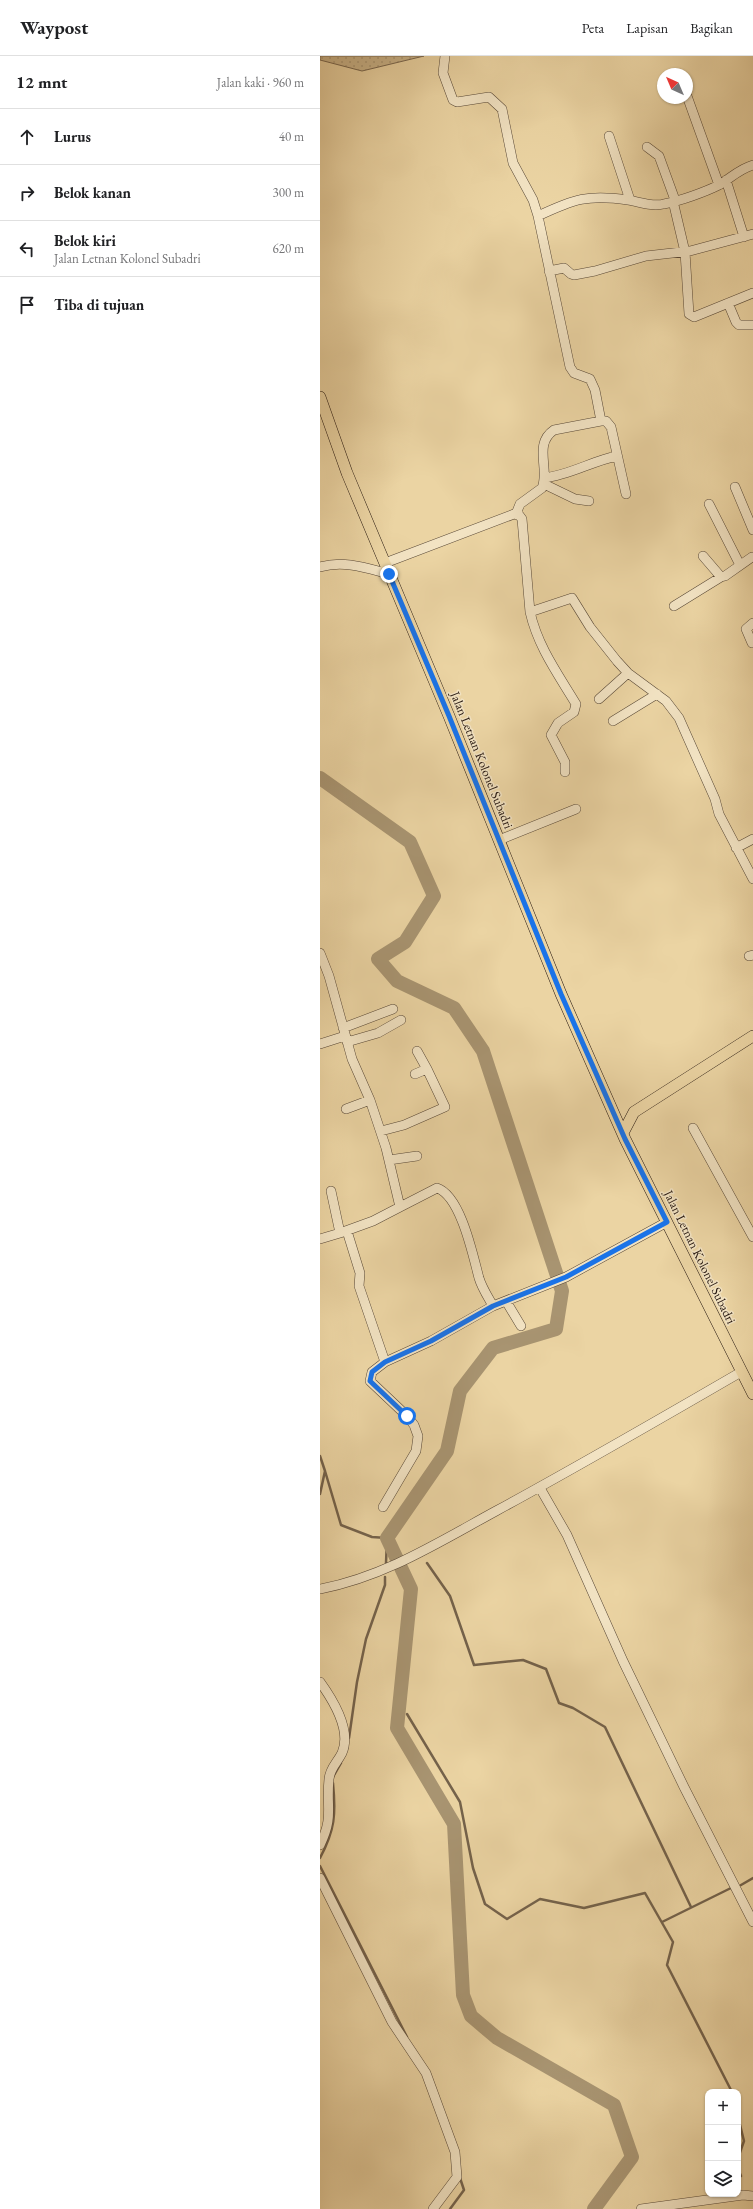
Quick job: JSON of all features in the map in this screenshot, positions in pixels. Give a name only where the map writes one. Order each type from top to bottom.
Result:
[{"type":"main road","name":"Jalan Letnan Kolonel Subadri","points":[[320,397],[347,473],[561,994],[615,1117],[753,1394]]},
{"type":"main road","points":[[615,1117],[634,1112],[753,1036]]},
{"type":"main road","points":[[623,1133],[634,1112]]},
{"type":"street","points":[[445,56],[443,73],[453,100],[457,102],[488,98],[502,109],[513,163],[533,200],[538,216],[570,367],[574,373],[590,379],[595,390],[601,421]]},
{"type":"street","points":[[690,104],[744,237]]},
{"type":"street","points":[[609,136],[630,200]]},
{"type":"street","points":[[647,146],[658,156],[674,201],[685,252],[689,314],[694,317],[753,293]]},
{"type":"street","points":[[538,216],[570,201],[585,197],[630,200],[658,205],[674,201],[722,183],[741,170],[753,165]]},
{"type":"street","points":[[550,271],[564,268],[571,274],[574,274],[602,269],[646,256],[685,252],[753,234]]},
{"type":"street","points":[[728,303],[736,322],[739,324],[753,325]]},
{"type":"street","points":[[385,563],[516,514],[520,504],[542,488],[544,481],[543,446],[549,433],[554,430],[606,421],[611,427],[626,494]]},
{"type":"street","points":[[544,481],[604,458],[617,456]]},
{"type":"street","points":[[544,481],[575,499],[589,501]]},
{"type":"street","points":[[735,487],[753,530]]},
{"type":"street","points":[[709,504],[740,565]]},
{"type":"street","points":[[516,514],[522,519],[530,612],[535,632],[544,653],[576,704],[574,712],[558,723],[551,735],[565,762],[565,772]]},
{"type":"street","points":[[703,556],[719,575]]},
{"type":"street","points":[[681,594],[719,575],[725,576],[753,557]]},
{"type":"street","points":[[320,567],[356,565],[389,574]]},
{"type":"street","points":[[674,606],[719,575]]},
{"type":"street","points":[[530,612],[572,598],[604,646],[628,673],[657,694],[674,709],[715,799],[720,814],[753,879]]},
{"type":"street","points":[[752,643],[746,629],[753,623]]},
{"type":"street","points":[[599,699],[628,673]]},
{"type":"street","points":[[612,721],[657,694]]},
{"type":"street","points":[[499,840],[576,809]]},
{"type":"street","points":[[736,848],[753,840]]},
{"type":"street","points":[[320,953],[329,976],[345,1035],[381,1131],[400,1207]]},
{"type":"street","points":[[320,1044],[345,1035],[393,1009]]},
{"type":"street","points":[[345,1035],[378,1033],[400,1020]]},
{"type":"street","points":[[381,1131],[404,1125],[445,1106],[417,1051]]},
{"type":"street","points":[[415,1074],[427,1069]]},
{"type":"street","points":[[346,1110],[370,1100]]},
{"type":"street","points":[[693,1128],[753,1237]]},
{"type":"street","points":[[389,1160],[417,1156]]},
{"type":"street","points":[[320,1239],[343,1232],[400,1207],[437,1188],[444,1190],[455,1205],[480,1279],[493,1306]]},
{"type":"street","points":[[332,1191],[343,1232],[360,1273],[359,1286],[385,1362]]},
{"type":"street","points":[[383,1507],[416,1451],[418,1436],[414,1425],[407,1416],[370,1381],[372,1372],[385,1362],[431,1341],[493,1306],[566,1277],[667,1222]]},
{"type":"street","points":[[506,1301],[521,1326]]},
{"type":"street","points":[[320,1589],[361,1579],[390,1568],[540,1488],[741,1372]]},
{"type":"street","points":[[540,1488],[567,1534],[636,1689],[753,1922]]},
{"type":"street","points":[[320,1682],[339,1712],[344,1744],[342,1753],[330,1771],[328,1794],[330,1820],[320,1845]]},
{"type":"street","points":[[320,1878],[392,2022],[426,2073],[455,2152],[457,2177],[433,2209]]},
{"type":"street","points":[[641,2209],[743,2195],[753,2196]]},
{"type":"shaded area","points":[[320,56],[424,56],[362,71],[320,60]]},
{"type":"waterway","points":[[320,778],[410,842],[434,896],[405,942],[378,959],[397,981],[454,1008],[483,1051],[562,1291],[556,1329],[493,1348],[460,1391],[447,1451],[387,1538],[411,1589],[397,1728],[454,1824],[463,1995],[471,2016],[497,2038],[614,2105],[632,2157],[594,2209]]},
{"type":"waterway","points":[[320,1456],[325,1471],[320,1494]]},
{"type":"waterway","points":[[325,1471],[341,1525],[372,1537],[387,1538],[386,1563]]},
{"type":"waterway","points":[[427,1563],[450,1596],[474,1665],[523,1660],[546,1669],[559,1703],[573,1708],[605,1727],[691,1907]]},
{"type":"waterway","points":[[349,1738],[357,1682],[366,1639],[385,1585],[385,1577]]},
{"type":"waterway","points":[[407,1714],[460,1802],[473,1868],[485,1904],[507,1919],[540,1899],[584,1908],[645,1893],[673,1942],[667,1965],[730,2089]]},
{"type":"waterway","points":[[333,1777],[341,1763]]},
{"type":"waterway","points":[[320,1858],[329,1839],[333,1822],[333,1783]]},
{"type":"waterway","points":[[320,1866],[407,2037]]},
{"type":"waterway","points":[[741,1885],[753,1878]]},
{"type":"waterway","points":[[662,1922],[733,1887]]},
{"type":"waterway","points":[[741,2129],[744,2141],[741,2150]]},
{"type":"waterway","points":[[450,2209],[464,2190],[460,2178]]},
{"type":"route","points":[[389,574],[449,716],[561,994],[625,1139],[667,1222],[592,1261],[566,1277],[493,1306],[431,1341],[385,1362],[372,1372],[369,1378],[370,1381],[374,1387],[407,1416]]}]
